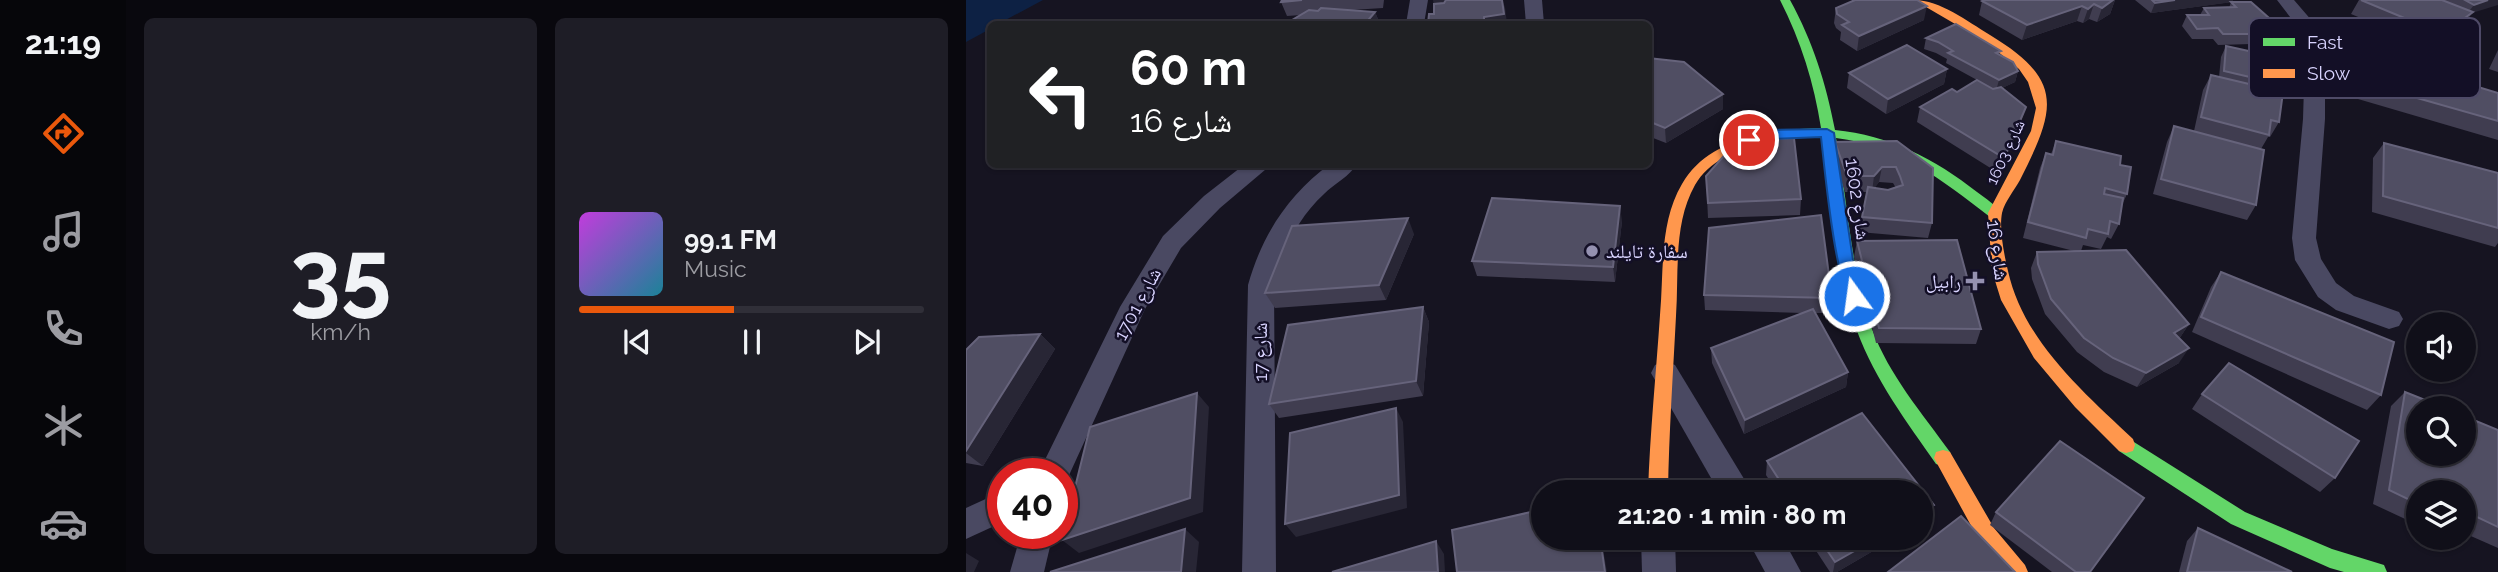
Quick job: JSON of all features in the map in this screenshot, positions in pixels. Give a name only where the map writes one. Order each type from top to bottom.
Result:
[{"type":"street","points":[[1416,21],[1419,0]]},
{"type":"street","points":[[1533,0],[1535,21]]},
{"type":"street","name":"شارع 1602","points":[[1786,0],[1804,30],[1827,133],[1845,260],[1858,314],[1870,344],[1900,401],[1946,463],[1998,555],[2018,572]]},
{"type":"street","name":"شارع 1603","points":[[1919,0],[2007,51],[2035,82],[2041,95],[2043,111],[2032,141],[1995,213]]},
{"type":"street","points":[[2285,0],[2300,18]]},
{"type":"street","points":[[2314,98],[2304,238],[2308,260],[2327,290],[2345,303],[2389,319]]},
{"type":"street","name":"شارع 16","points":[[1659,480],[1672,263],[1682,198],[1689,183],[1703,164],[1749,140],[1770,134],[1827,133],[1877,144],[1920,159],[1995,213],[1996,250],[2004,294],[2023,330],[2054,370],[2124,444],[2238,518],[2274,536],[2377,572]]},
{"type":"street","name":"شارع 1701","points":[[1062,458],[1133,307],[1172,242],[1212,202],[1256,168]]},
{"type":"street","name":"شارع 17","points":[[1259,572],[1261,285],[1274,240],[1286,219],[1307,195],[1341,168]]},
{"type":"street","points":[[1664,371],[1729,480]]},
{"type":"street","points":[[966,524],[987,514]]},
{"type":"street","points":[[1027,572],[1033,549]]},
{"type":"street","points":[[1658,550],[1659,572]]},
{"type":"street","points":[[1771,550],[1784,572]]},
{"type":"water","points":[[966,0],[1043,0],[1004,21],[987,21],[987,31],[966,42]]},
{"type":"building","points":[[1446,0],[1502,0],[1504,14],[1484,17],[1484,21],[1428,21],[1429,14],[1434,14],[1434,4],[1444,3]]},
{"type":"building","points":[[1855,0],[1917,0],[1927,6],[1859,36],[1842,25],[1849,22],[1837,14],[1836,8]]},
{"type":"building","points":[[2113,0],[2102,8],[2094,4],[2088,9],[2082,6],[2027,25],[1982,1]]},
{"type":"building","points":[[2152,0],[2175,0],[2155,3]]},
{"type":"building","points":[[2361,0],[2442,0],[2473,12],[2465,18],[2404,18]]},
{"type":"building","points":[[2465,0],[2488,0],[2474,5]]},
{"type":"building","points":[[2231,2],[2251,2],[2269,18],[2249,18],[2249,34],[2223,34],[2218,28],[2197,29],[2187,15],[2209,15],[2204,8],[2236,7]]},
{"type":"building","points":[[1321,8],[1375,12],[1368,21],[1290,21],[1309,10],[1318,11]]},
{"type":"building","points":[[1956,24],[2001,51],[1996,53],[2013,62],[2018,71],[1999,80],[1948,53],[1953,51],[1938,42],[1926,38]]},
{"type":"building","points":[[1907,45],[1947,69],[1888,99],[1849,73]]},
{"type":"building","points":[[2226,46],[2249,51],[2249,77],[2224,71]]},
{"type":"building","points":[[1652,58],[1684,62],[1723,94],[1665,128],[1652,123]]},
{"type":"building","points":[[2211,75],[2249,84],[2249,98],[2282,98],[2279,122],[2271,120],[2269,135],[2201,117]]},
{"type":"building","points":[[1977,80],[1993,89],[2001,87],[2026,107],[2004,158],[1920,107],[1952,89],[1957,92]]},
{"type":"building","points":[[2480,88],[2498,93],[2498,121],[2417,98],[2480,98]]},
{"type":"building","points":[[2174,126],[2264,150],[2256,205],[2161,179]]},
{"type":"building","points":[[1794,138],[1801,199],[1708,203],[1706,176],[1736,142]]},
{"type":"building","points":[[1897,141],[1933,168],[1932,223],[1862,217],[1868,187],[1888,190],[1903,185],[1900,176],[1896,167],[1882,167],[1874,176],[1847,176],[1835,142]]},
{"type":"building","points":[[2056,141],[2121,156],[2120,165],[2131,167],[2127,194],[2105,188],[2104,194],[2123,198],[2119,224],[2110,221],[2108,234],[2088,229],[2086,238],[2028,222],[2046,153],[2053,155]]},
{"type":"building","points":[[2384,143],[2498,173],[2498,228],[2383,196]]},
{"type":"building","points":[[1492,198],[1620,206],[1613,267],[1472,261]]},
{"type":"building","points":[[1821,215],[1832,298],[1704,295],[1709,228]]},
{"type":"building","points":[[1408,218],[1379,285],[1265,293],[1292,226]]},
{"type":"building","points":[[1957,240],[1981,329],[1879,328],[1857,241]]},
{"type":"building","points":[[2126,250],[2189,324],[2174,333],[2189,348],[2146,373],[2113,358],[2084,338],[2051,299],[2038,264],[2037,252]]},
{"type":"building","points":[[2221,272],[2394,342],[2381,395],[2201,317]]},
{"type":"building","points":[[1423,307],[1416,381],[1269,404],[1288,325]]},
{"type":"building","points":[[1813,309],[1848,372],[1745,420],[1711,348]]},
{"type":"building","points":[[1040,334],[966,451],[966,350],[979,337]]},
{"type":"building","points":[[2229,363],[2359,441],[2335,478],[2202,394]]},
{"type":"building","points":[[2405,392],[2415,396],[2406,396],[2406,466],[2476,466],[2476,421],[2498,430],[2498,527],[2476,516],[2476,480],[2406,480],[2406,498],[2389,490]]},
{"type":"building","points":[[1197,393],[1190,498],[1078,535],[1078,475],[1090,427]]},
{"type":"building","points":[[1396,408],[1399,495],[1285,524],[1290,433]]},
{"type":"building","points":[[1862,413],[1914,480],[1779,480],[1767,461]]},
{"type":"building","points":[[2060,441],[2144,498],[2090,572],[2076,572],[1996,512]]},
{"type":"building","points":[[1531,512],[1531,550],[1602,550],[1605,572],[1457,572],[1452,530]]},
{"type":"building","points":[[1961,516],[2015,572],[1888,572],[1917,550],[1933,550],[1933,537]]},
{"type":"building","points":[[2198,528],[2292,572],[2187,572]]},
{"type":"building","points":[[1185,529],[1181,572],[1050,572]]},
{"type":"building","points":[[1436,541],[1438,572],[1332,572]]},
{"type":"building","points":[[1827,550],[1856,550],[1835,562]]},
{"type":"traffic: fast","points":[[1785,0],[1802,32],[1815,69],[1832,150],[1850,274],[1865,331],[1894,388],[1943,458]]},
{"type":"traffic: fast","points":[[1756,139],[1776,134],[1820,132],[1886,145],[1925,162],[1995,213]]},
{"type":"traffic: fast","points":[[2126,445],[2238,518],[2330,558],[2377,572]]},
{"type":"traffic: slow","points":[[1919,0],[1990,40],[2023,66],[2034,81],[2041,97],[2041,119],[2027,154],[1995,213],[2000,271],[2009,300],[2040,353],[2060,378],[2126,445]]},
{"type":"traffic: slow","points":[[1659,480],[1671,260],[1677,213],[1688,185],[1701,168],[1726,150],[1756,139]]},
{"type":"traffic: slow","points":[[1943,458],[1987,535],[2018,572]]},
{"type":"place","name":"سفارة تايلند","points":[[1592,251]]},
{"type":"place","name":"رابيل","points":[[1975,281]]},
{"type":"route","points":[[1749,140],[1770,134],[1827,133],[1845,260],[1854,296]]}]
